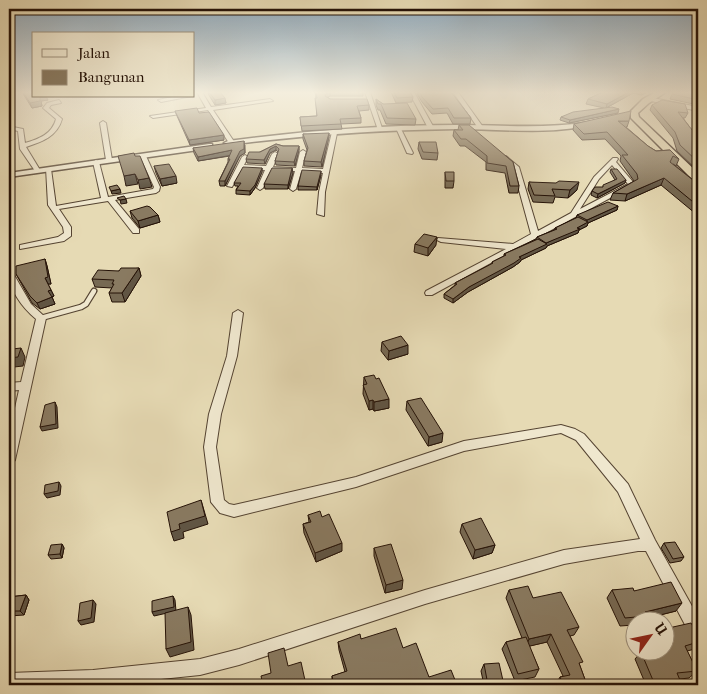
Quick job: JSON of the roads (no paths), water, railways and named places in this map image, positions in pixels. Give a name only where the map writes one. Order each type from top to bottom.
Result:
[{"type":"highway","points":[[640,124],[698,179]]},
{"type":"street","points":[[22,146],[46,136],[56,129],[57,124]]},
{"type":"street","points":[[103,124],[110,160]]},
{"type":"street","points":[[221,124],[232,143]]},
{"type":"street","points":[[379,124],[381,130]]},
{"type":"street","points":[[430,124],[432,128]]},
{"type":"street","points":[[222,144],[398,129],[569,127],[584,124]]},
{"type":"street","points":[[9,125],[10,128],[22,131],[22,146],[37,170]]},
{"type":"street","points":[[469,127],[480,137]]},
{"type":"street","points":[[398,129],[410,153]]},
{"type":"street","points":[[321,214],[322,192],[334,133]]},
{"type":"street","points":[[9,175],[213,146]]},
{"type":"street","points":[[293,189],[303,152]]},
{"type":"street","points":[[499,152],[516,167],[535,235]]},
{"type":"street","points":[[260,188],[275,154]]},
{"type":"street","points":[[54,208],[156,191],[158,187],[143,156]]},
{"type":"street","points":[[230,186],[245,157]]},
{"type":"street","points":[[429,294],[574,214],[632,185],[613,160],[596,178],[574,214]]},
{"type":"street","points":[[96,162],[108,199],[136,231]]},
{"type":"street","points":[[240,167],[327,171]]},
{"type":"street","points":[[23,247],[61,239],[68,234],[67,227],[54,208],[50,197],[48,169]]},
{"type":"street","points":[[521,185],[531,185]]},
{"type":"street","points":[[441,240],[514,247]]},
{"type":"street","points":[[9,273],[27,306],[41,318],[9,460]]},
{"type":"street","points":[[238,313],[232,356],[215,414],[210,447],[216,494],[218,502],[225,509],[234,511],[356,482],[479,442],[561,429],[572,432],[580,437],[623,488],[650,545],[698,632]]},
{"type":"street","points":[[9,387],[26,386]]},
{"type":"street","points":[[9,681],[93,678],[200,667],[239,657],[425,597],[564,557],[623,547],[650,545]]},
{"type":"lane","points":[[41,318],[81,307],[86,304],[94,291]]}]
